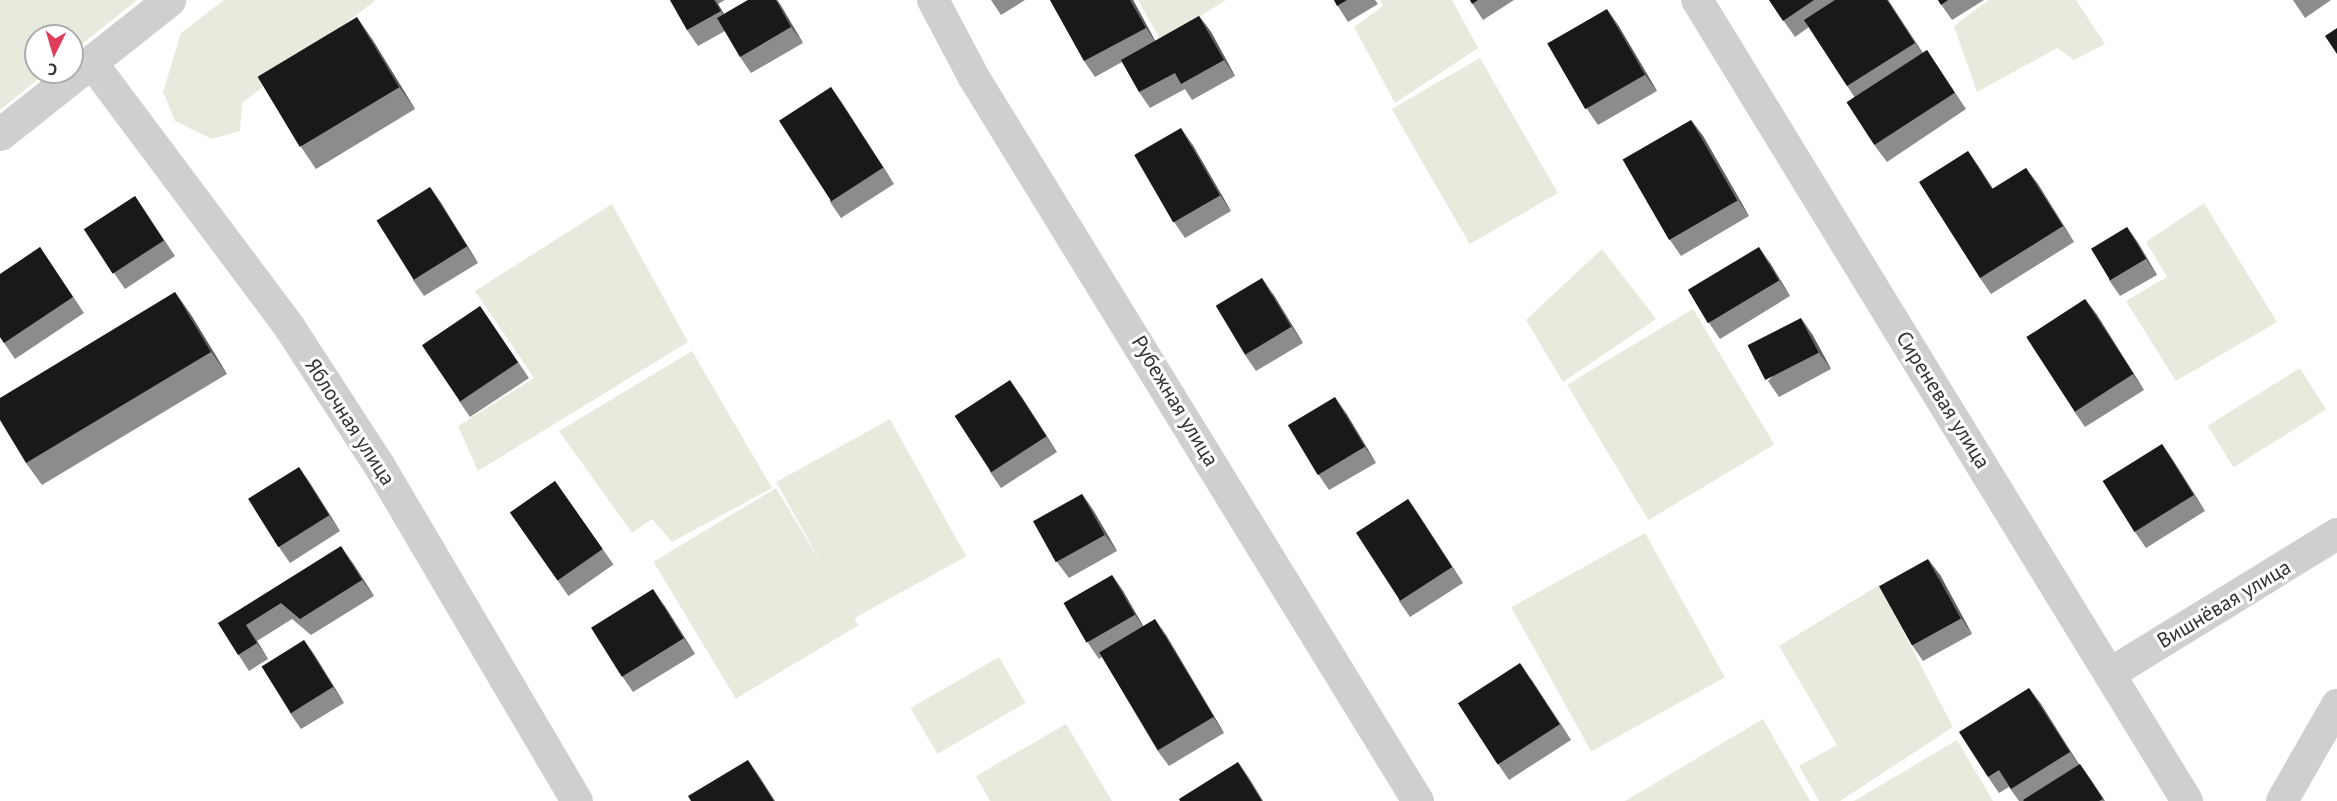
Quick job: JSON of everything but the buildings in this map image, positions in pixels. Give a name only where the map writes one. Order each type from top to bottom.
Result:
[{"type":"street","points":[[0,134],[169,0]]},
{"type":"street","name":"Рубежная улица","points":[[933,0],[973,76],[1418,801]]},
{"type":"street","name":"Сиреневая улица","points":[[1696,0],[2187,801]]},
{"type":"street","name":"Яблочная улица","points":[[92,63],[290,328],[385,475],[577,801]]},
{"type":"street","name":"Вишнёвая улица","points":[[2110,673],[2337,534]]},
{"type":"street","points":[[2282,801],[2337,705]]},
{"type":"shaded area","points":[[0,0],[137,0],[84,42],[84,24],[24,24],[24,84],[32,84],[0,110]]},
{"type":"shaded area","points":[[224,0],[376,0],[242,103],[240,131],[212,139],[175,121],[163,92],[181,33]]},
{"type":"shaded area","points":[[1138,0],[1226,0],[1161,41]]},
{"type":"shaded area","points":[[1380,0],[1452,0],[1478,48],[1395,103],[1354,27],[1383,6]]},
{"type":"shaded area","points":[[1989,0],[2076,0],[2105,44],[2074,60],[2057,48],[1977,92],[1954,26]]},
{"type":"shaded area","points":[[1480,58],[1558,193],[1470,244],[1392,109]]},
{"type":"shaded area","points":[[2204,203],[2277,322],[2176,381],[2126,301],[2167,277],[2146,242]]},
{"type":"shaded area","points":[[612,204],[688,342],[478,471],[458,426],[534,378],[475,291]]},
{"type":"shaded area","points":[[1602,249],[1656,319],[1563,382],[1526,320]]},
{"type":"shaded area","points":[[1693,309],[1774,444],[1648,520],[1567,385]]},
{"type":"shaded area","points":[[692,351],[772,488],[672,542],[652,519],[632,533],[559,431]]},
{"type":"shaded area","points":[[2300,368],[2326,410],[2234,467],[2208,426]]},
{"type":"shaded area","points":[[890,419],[966,556],[852,619],[776,482]]},
{"type":"shaded area","points":[[776,488],[858,625],[736,699],[653,562]]},
{"type":"shaded area","points":[[1645,533],[1725,677],[1591,751],[1511,607]]},
{"type":"shaded area","points":[[1879,585],[1953,727],[1840,801],[1819,801],[1799,766],[1837,745],[1779,646]]},
{"type":"shaded area","points":[[999,657],[1026,703],[937,754],[911,708]]},
{"type":"shaded area","points":[[1763,719],[1810,801],[1625,801]]},
{"type":"shaded area","points":[[1066,724],[1112,801],[990,801],[976,776]]},
{"type":"shaded area","points":[[1957,740],[1993,801],[1854,801]]}]
